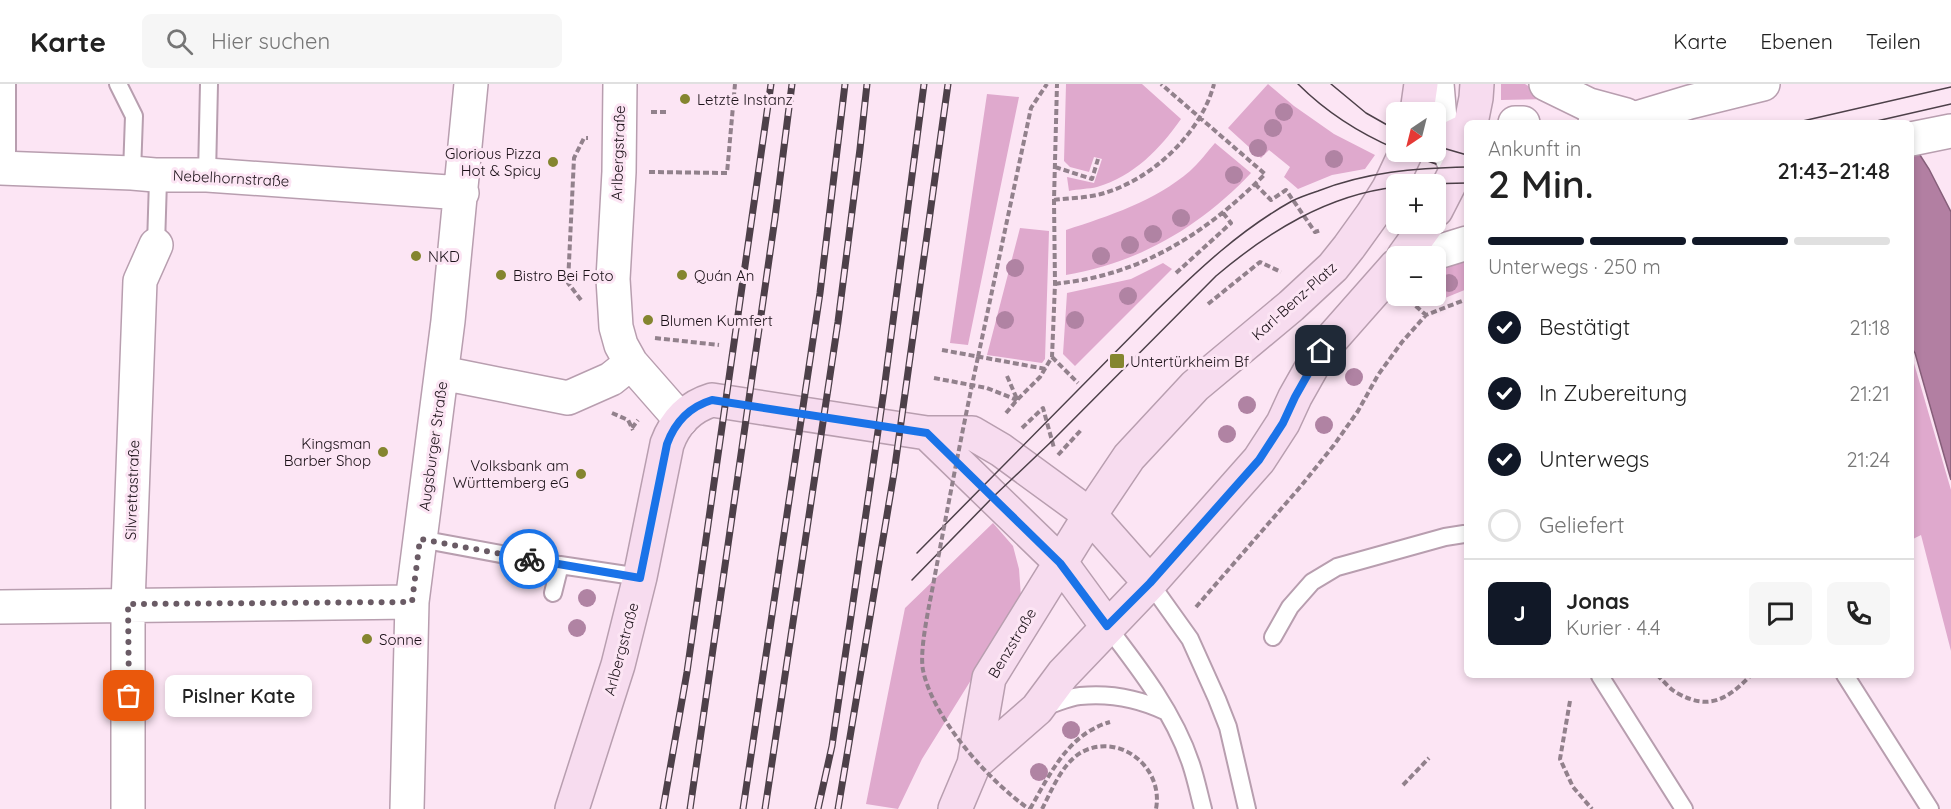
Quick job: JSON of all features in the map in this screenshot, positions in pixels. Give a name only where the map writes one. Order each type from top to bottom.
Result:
[{"type":"main road","points":[[1472,120],[1477,84]]},
{"type":"main road","points":[[1401,174],[1405,170],[1452,151]]},
{"type":"main road","points":[[1446,174],[1452,151]]},
{"type":"main road","name":"Karl-Benz-Platz","points":[[1090,515],[1129,457],[1195,386],[1291,306],[1333,267],[1386,192]]},
{"type":"main road","points":[[1090,515],[1150,583],[1259,460],[1283,423],[1321,351],[1386,285]]},
{"type":"main road","name":"Arlbergstraße","points":[[572,809],[618,665],[640,578],[667,444],[672,429],[693,409],[712,400],[927,433],[972,433],[1001,450],[1090,515]]},
{"type":"main road","points":[[927,433],[1060,563],[1107,626]]},
{"type":"main road","name":"Benzstraße","points":[[955,809],[974,764],[989,678],[1090,515]]},
{"type":"main road","name":"Benzstraße","points":[[974,764],[1037,710],[1064,674],[1150,583]]},
{"type":"street","name":"Augsburger Straße","points":[[407,809],[412,602],[442,373],[462,193],[471,84]]},
{"type":"street","name":"Arlbergstraße","points":[[620,84],[619,172],[613,279],[615,318],[621,345],[631,363],[681,420]]},
{"type":"street","points":[[1546,84],[1589,105],[1635,120],[1718,94],[1763,84]]},
{"type":"street","points":[[1423,89],[1452,151]]},
{"type":"street","points":[[1915,138],[1951,131]]},
{"type":"street","name":"Nebelhornstraße","points":[[4,168],[207,175],[462,193]]},
{"type":"street","points":[[1446,250],[1464,244]]},
{"type":"street","name":"Silvrettastraße","points":[[128,809],[128,604],[140,281],[156,245]]},
{"type":"street","points":[[442,373],[568,398],[611,379],[631,363]]},
{"type":"street","points":[[0,607],[412,602]]},
{"type":"lane","points":[[4,168],[7,84]]},
{"type":"lane","name":"Silvrettastraße","points":[[118,84],[134,116],[143,174],[158,180],[156,245]]},
{"type":"lane","points":[[207,175],[209,84]]},
{"type":"lane","points":[[1273,637],[1290,607],[1312,582],[1337,567],[1464,533]]},
{"type":"lane","points":[[420,539],[640,578]]},
{"type":"lane","points":[[553,593],[560,565]]},
{"type":"lane","points":[[1150,583],[1190,639],[1199,659],[1228,727],[1247,809]]},
{"type":"lane","points":[[1107,626],[1145,676],[1167,712],[1191,763],[1203,809]]},
{"type":"lane","points":[[1601,678],[1684,809]]},
{"type":"lane","points":[[1847,678],[1930,809]]},
{"type":"lane","points":[[1037,710],[1078,696],[1117,696],[1146,702],[1167,712]]},
{"type":"path","points":[[619,172],[728,173],[735,84]]},
{"type":"path","points":[[1047,84],[1031,108],[950,490],[925,632],[922,668],[930,694],[940,714],[1000,786],[1029,809],[1055,764],[1068,748],[1095,726],[1113,721],[1117,696]]},
{"type":"path","points":[[1057,84],[1052,357],[1046,369],[1006,413],[1021,428],[1043,408],[1057,456],[1082,429]]},
{"type":"path","points":[[1055,284],[1092,278],[1162,253],[1194,235],[1223,213],[1265,174],[1161,84]]},
{"type":"path","points":[[1054,200],[1101,194],[1140,178],[1173,152],[1200,117],[1214,84]]},
{"type":"path","points":[[582,302],[568,283],[574,158],[585,138],[619,137]]},
{"type":"path","points":[[1055,167],[1092,179],[1098,159]]},
{"type":"path","points":[[1176,273],[1230,223],[1223,213]]},
{"type":"path","points":[[1208,304],[1260,262]]},
{"type":"path","points":[[1179,624],[1198,605],[1321,461],[1358,411],[1378,375],[1402,342],[1426,315],[1464,299]]},
{"type":"path","points":[[1420,306],[1426,315]]},
{"type":"path","points":[[942,350],[1046,369]]},
{"type":"path","points":[[1052,357],[1077,382]]},
{"type":"path","points":[[1007,376],[1017,399]]},
{"type":"path","points":[[934,378],[987,388],[1017,399]]},
{"type":"path","points":[[1660,678],[1678,694],[1699,702],[1710,703],[1723,699],[1748,678]]},
{"type":"path","points":[[1570,701],[1560,759],[1573,787],[1592,809]]},
{"type":"path","points":[[1042,809],[1066,766],[1081,753],[1093,748],[1115,747],[1134,755],[1149,770],[1155,783],[1158,801],[1156,809]]},
{"type":"path","points":[[1403,785],[1429,758]]},
{"type":"shaded area","points":[[1066,84],[1142,84],[1181,119],[1155,151],[1134,169],[1097,187],[1069,191],[1067,177],[1094,183],[1102,159],[1094,157],[1089,172],[1070,167],[1064,161]]},
{"type":"shaded area","points":[[1268,84],[1294,106],[1334,134],[1375,155],[1365,169],[1332,175],[1298,189],[1284,177],[1290,167],[1269,150],[1261,158],[1228,128]]},
{"type":"shaded area","points":[[1501,84],[1525,84],[1549,99],[1501,100]]},
{"type":"shaded area","points":[[987,94],[1019,97],[968,345],[950,343]]},
{"type":"shaded area","points":[[1215,143],[1251,173],[1232,192],[1190,225],[1143,251],[1119,261],[1066,275],[1066,230],[1115,213],[1162,191],[1190,171]]},
{"type":"shaded area","points":[[1914,146],[1951,212],[1951,480],[1915,353]]},
{"type":"shaded area","points":[[1020,228],[1049,231],[1045,359],[1042,363],[987,355]]},
{"type":"shaded area","points":[[1464,255],[1464,290],[1446,298],[1446,264]]},
{"type":"shaded area","points":[[1163,263],[1172,269],[1075,366],[1063,354],[1067,293],[1131,279]]},
{"type":"shaded area","points":[[1914,363],[1951,490],[1951,651],[1921,535],[1914,538]]},
{"type":"shaded area","points":[[993,523],[1013,546],[1019,569],[1021,597],[922,759],[898,809],[866,804],[905,608]]},
{"type":"pier","points":[[1718,84],[1876,84],[1900,120],[1747,120]]},
{"type":"tram line","points":[[1298,84],[1344,121],[1386,144]]},
{"type":"tram line","points":[[1331,84],[1366,113],[1386,124]]},
{"type":"tram line","points":[[1807,120],[1951,87]]},
{"type":"tram line","points":[[1881,120],[1951,104]]},
{"type":"tram line","points":[[1446,149],[1464,154]]},
{"type":"tram line","points":[[1430,162],[1436,164]]},
{"type":"tram line","points":[[917,553],[1156,311],[1237,238],[1273,212],[1295,200],[1354,179],[1410,170],[1464,167]]},
{"type":"tram line","points":[[1446,183],[1464,183]]},
{"type":"tram line","points":[[912,580],[1216,276],[1256,245],[1300,218],[1346,198],[1386,189]]},
{"type":"railway","points":[[663,809],[687,672],[771,84]]},
{"type":"railway","points":[[690,809],[775,218],[792,84]]},
{"type":"railway","points":[[743,809],[820,293],[845,84]]},
{"type":"railway","points":[[765,809],[838,322],[867,84]]},
{"type":"railway","points":[[818,809],[832,746],[884,390],[924,84]]},
{"type":"railway","points":[[838,809],[894,473],[948,84]]},
{"type":"way so far","points":[[129,696],[128,604],[412,602],[420,539],[529,559]]},
{"type":"place","name":"Letzte Instanz","points":[[685,99]]},
{"type":"place","name":"Glorious Pizza Hot & Spicy","points":[[553,162]]},
{"type":"place","name":"NKD","points":[[416,256]]},
{"type":"place","name":"Bistro Bei Foto","points":[[501,275]]},
{"type":"place","name":"Quán An","points":[[682,275]]},
{"type":"place","name":"Blumen Kumfert","points":[[648,320]]},
{"type":"place","name":"Untertürkheim Bf","points":[[1117,361]]},
{"type":"place","name":"Kingsman Barber Shop","points":[[383,452]]},
{"type":"place","name":"Volksbank am Württemberg eG","points":[[581,474]]},
{"type":"place","name":"Sonne","points":[[367,639]]},
{"type":"place","name":"Pislner Kate","points":[[129,696]]},
{"type":"route","points":[[529,559],[640,578],[672,429],[693,409],[712,400],[927,433],[1060,563],[1107,626],[1150,583],[1259,460],[1283,423],[1321,351]]}]
